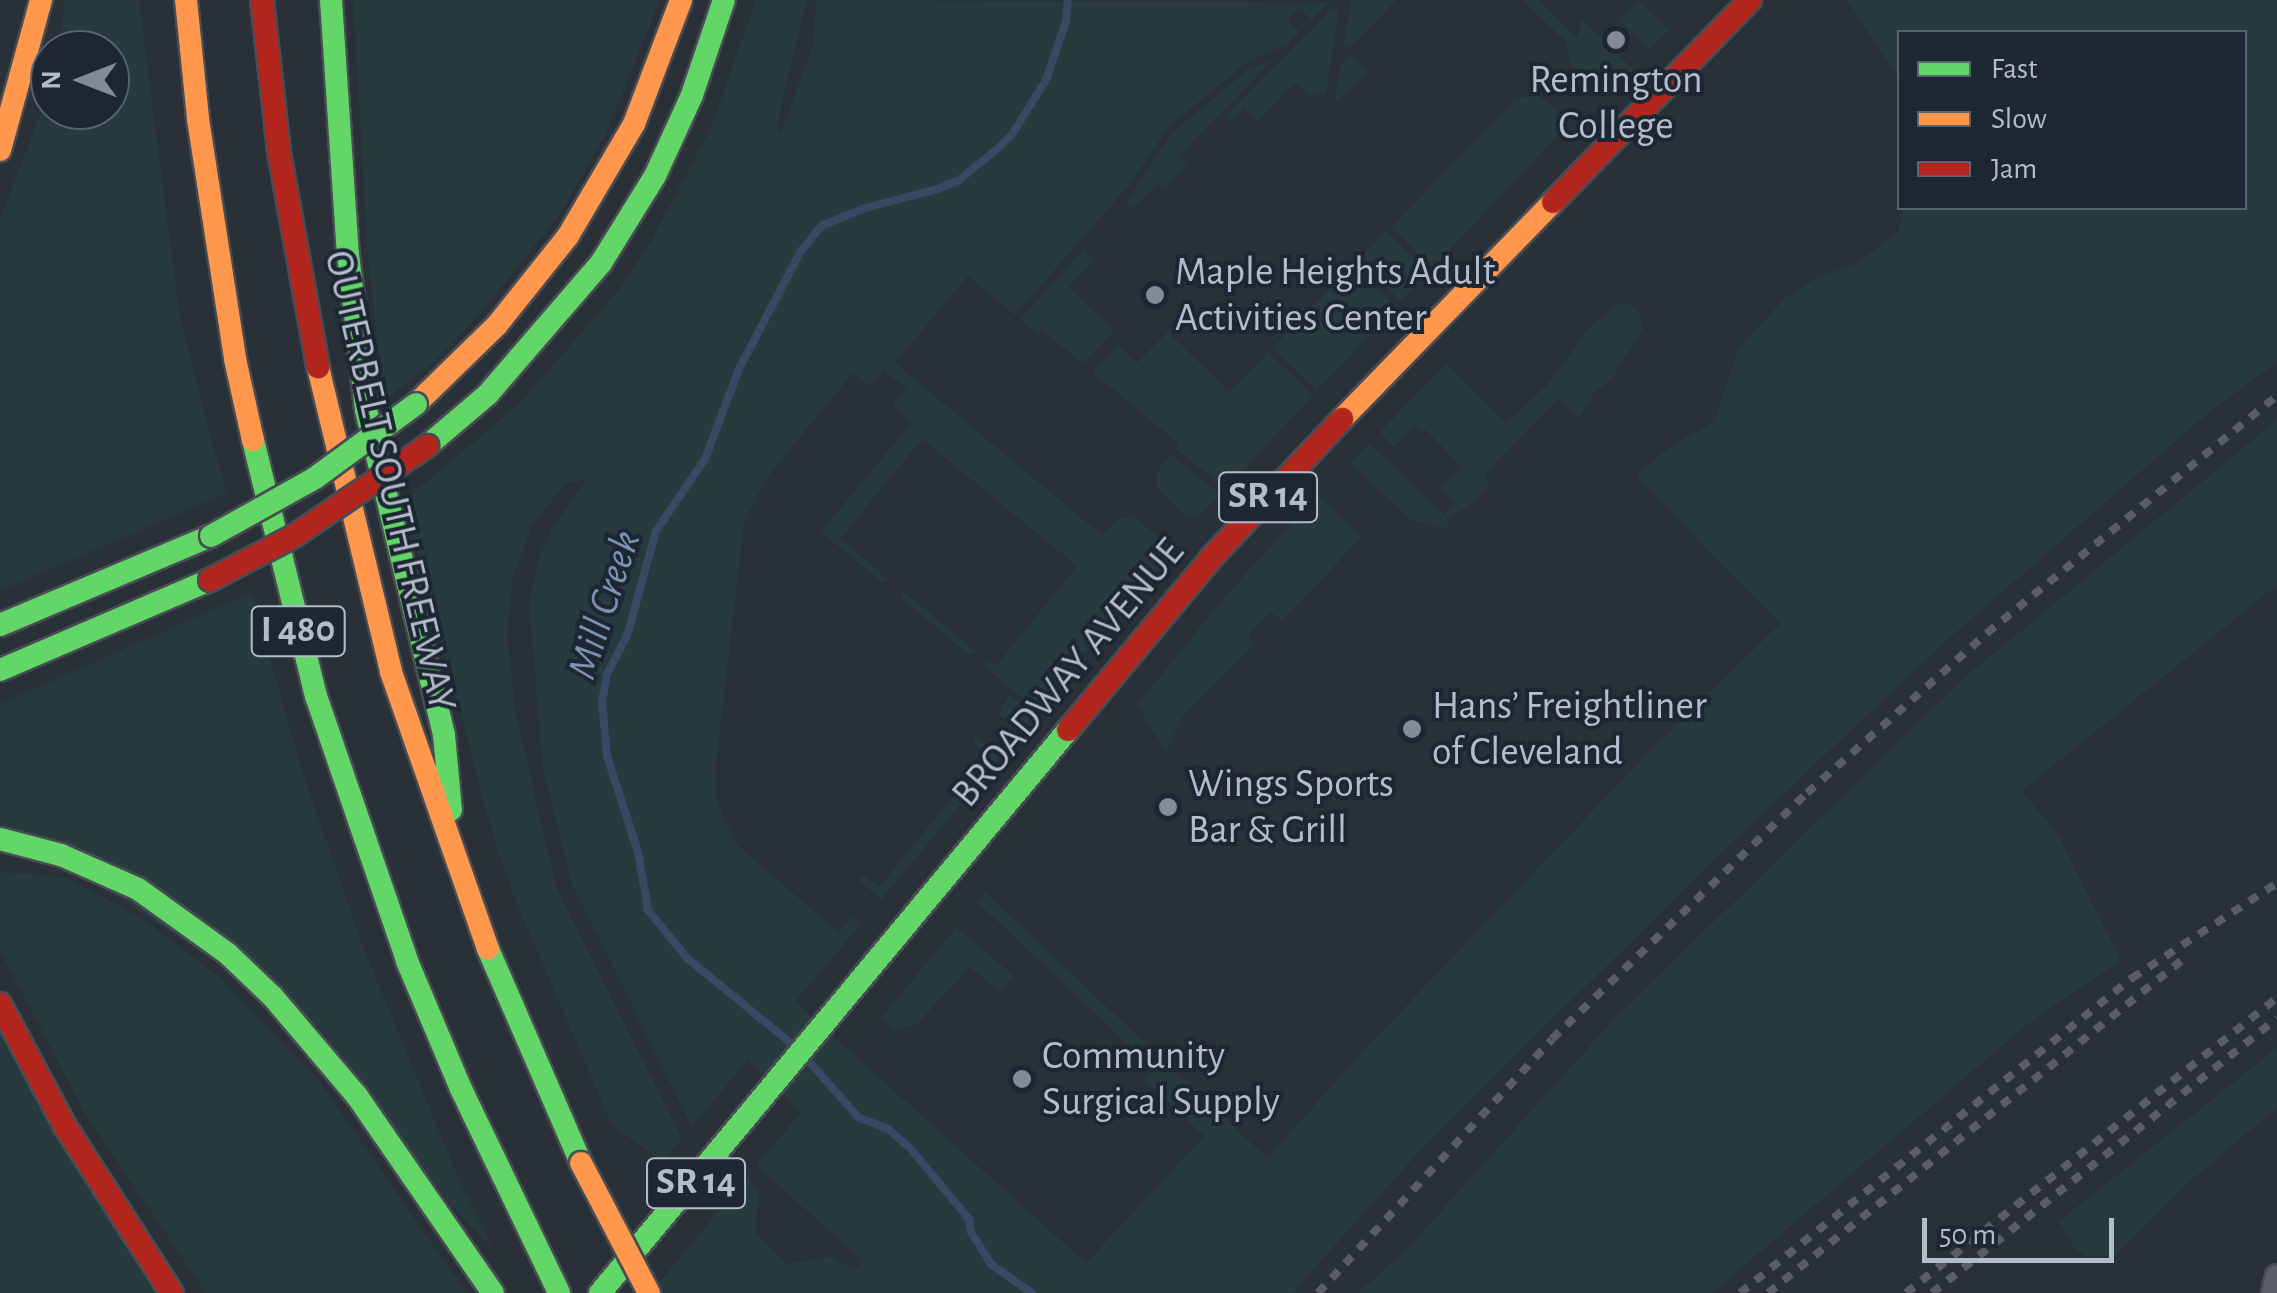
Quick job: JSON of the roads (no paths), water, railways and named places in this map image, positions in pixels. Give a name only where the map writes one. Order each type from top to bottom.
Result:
[{"type":"main road","points":[[0,150],[41,0]]},
{"type":"main road","name":"I 480","points":[[186,0],[217,259],[255,462],[287,592],[346,790],[407,961],[526,1230],[559,1293]]},
{"type":"main road","name":"OUTERBELT SOUTH FREEWAY","points":[[262,0],[280,152],[306,315],[391,672],[453,858],[581,1163],[649,1293]]},
{"type":"main road","points":[[330,0],[348,254],[366,410],[450,765],[453,858]]},
{"type":"main road","points":[[0,625],[211,536],[315,478],[416,404],[497,325],[577,222],[634,124],[682,0]]},
{"type":"main road","points":[[0,670],[210,580],[294,536],[427,446],[501,380],[601,264],[654,176],[692,95],[724,0]]},
{"type":"main road","name":"BROADWAY AVENUE","points":[[600,1293],[1212,557],[1750,0]]},
{"type":"main road","points":[[8,840],[86,865],[138,889],[228,954],[274,997],[347,1084],[489,1286]]},
{"type":"main road","points":[[0,1004],[65,1126],[172,1293]]},
{"type":"street","points":[[2272,1293],[2277,1276]]},
{"type":"waterway","name":"Mill Creek","points":[[792,1044],[687,958],[648,910],[638,852],[607,756],[602,702],[607,674],[627,636],[656,531],[705,459],[739,369],[801,251],[821,226],[865,208],[959,180],[996,150],[1013,133],[1046,80],[1066,21],[1068,0]]},
{"type":"waterway","name":"Mill Creek","points":[[805,1057],[858,1117],[888,1129],[910,1148],[969,1219],[971,1232],[992,1265],[1032,1293]]},
{"type":"railway","points":[[1318,1293],[1552,1039],[1807,793],[1987,633],[2277,396]]},
{"type":"railway","points":[[1740,1293],[2132,978],[2277,883]]},
{"type":"railway","points":[[1768,1293],[2181,961]]},
{"type":"railway","points":[[1906,1293],[2277,998]]},
{"type":"railway","points":[[1932,1293],[2277,1019]]},
{"type":"place","name":"Remington College","points":[[1616,40]]},
{"type":"place","name":"Maple Heights Adult Activities Center","points":[[1155,295]]},
{"type":"place","name":"Hans’ Freightliner of Cleveland","points":[[1412,729]]},
{"type":"place","name":"Wings Sports Bar & Grill","points":[[1168,807]]},
{"type":"place","name":"Community Surgical Supply","points":[[1022,1079]]}]
